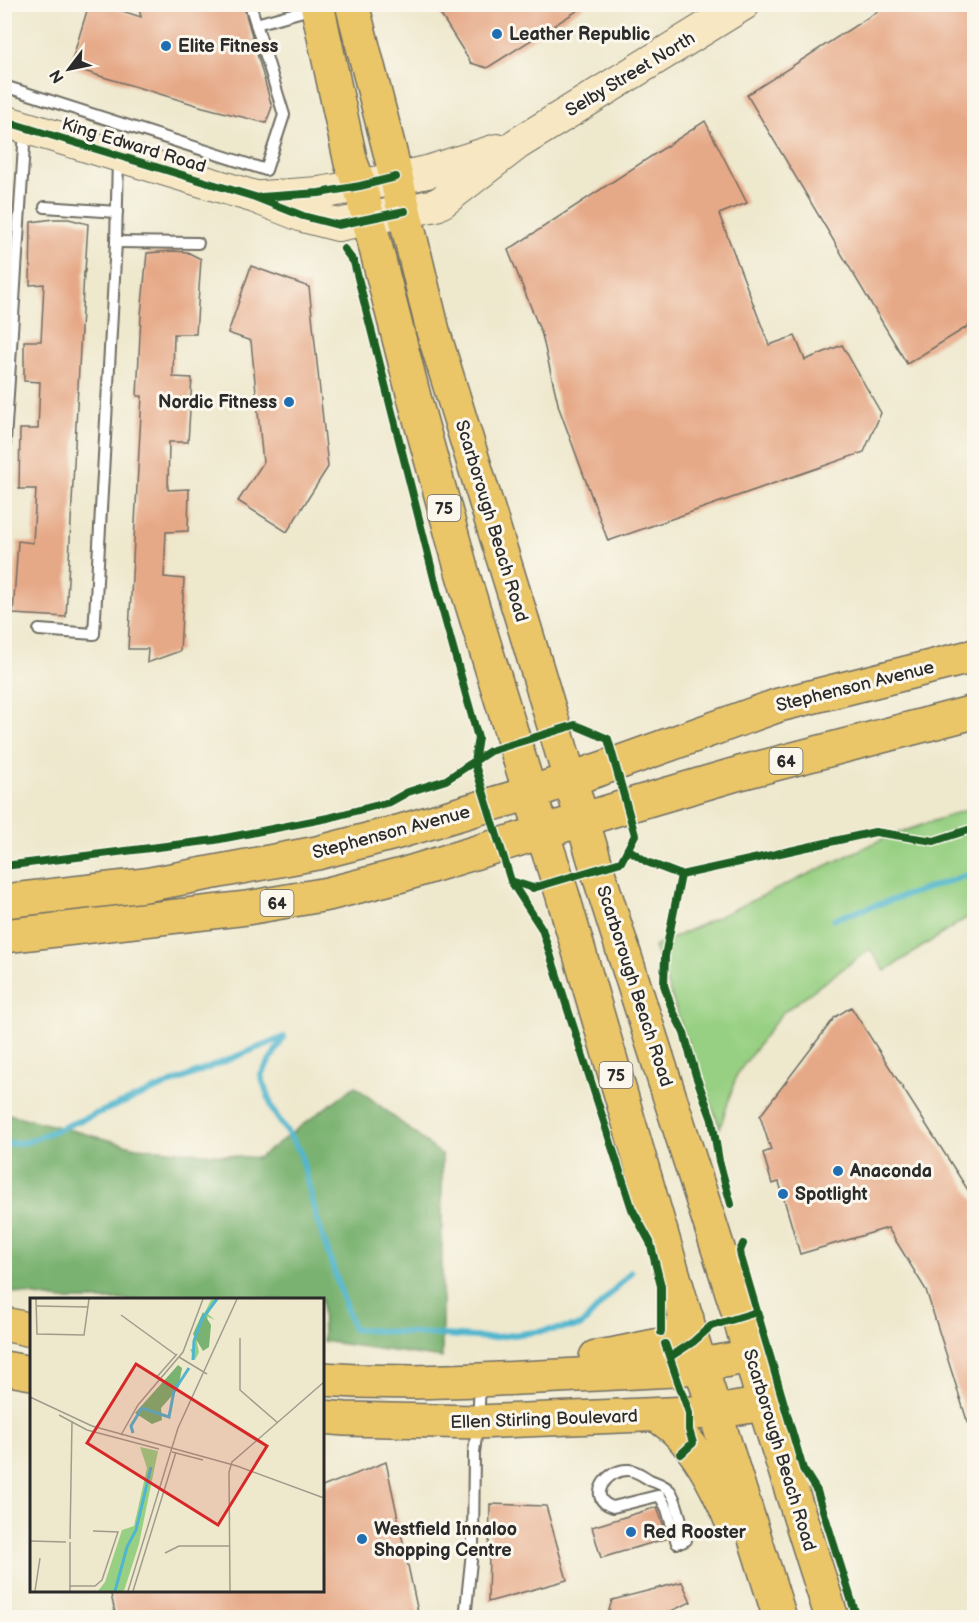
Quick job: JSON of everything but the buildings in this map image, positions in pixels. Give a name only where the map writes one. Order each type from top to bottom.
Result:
[{"type":"main road","name":"Scarborough Beach Road","points":[[352,4],[433,331],[604,890],[832,1617]]},
{"type":"main road","name":"Selby Street North","points":[[405,211],[436,205],[443,201],[517,144],[744,4]]},
{"type":"main road","name":"75","points":[[317,6],[351,163],[369,219],[414,397],[463,575],[562,893],[700,1366],[780,1617]]},
{"type":"main road","name":"King Edward Road","points":[[15,125],[255,197],[303,216],[338,225],[405,211]]},
{"type":"main road","name":"Selby Street North","points":[[396,177],[427,172],[517,144]]},
{"type":"main road","name":"King Edward Road","points":[[255,197],[319,192],[360,186],[396,177]]},
{"type":"main road","name":"Stephenson Avenue","points":[[4,900],[145,885],[316,853],[398,832],[530,793],[779,705],[975,656]]},
{"type":"main road","name":"64","points":[[4,936],[247,908],[328,894],[402,875],[740,773],[975,712]]},
{"type":"main road","points":[[480,1380],[531,1364],[616,1354],[665,1344],[678,1333],[687,1319]]},
{"type":"main road","points":[[4,1324],[30,1330]]},
{"type":"main road","points":[[324,1379],[368,1382],[480,1380],[674,1370],[751,1356]]},
{"type":"main road","points":[[4,1368],[30,1373]]},
{"type":"main road","name":"Ellen Stirling Boulevard","points":[[324,1417],[478,1422],[715,1412],[764,1404]]},
{"type":"main road","points":[[657,1415],[677,1431],[699,1459],[719,1491],[757,1580],[780,1617]]},
{"type":"lane","points":[[4,86],[266,170],[284,115],[250,4]]},
{"type":"lane","points":[[256,24],[317,6]]},
{"type":"lane","points":[[4,456],[15,125]]},
{"type":"lane","points":[[39,630],[94,634],[116,242],[118,157]]},
{"type":"lane","points":[[45,207],[117,212]]},
{"type":"lane","points":[[116,242],[198,243]]},
{"type":"lane","points":[[468,1617],[466,1609],[473,1542],[474,1452],[480,1380]]},
{"type":"lane","points":[[630,1470],[665,1486],[670,1491],[676,1506],[686,1540],[679,1543],[660,1496],[614,1507],[606,1504],[601,1498],[600,1491],[603,1483],[620,1471],[630,1470]]},
{"type":"green space","points":[[974,807],[974,913],[885,971],[870,949],[781,1014],[737,1074],[720,1128],[654,947],[887,837]]},
{"type":"green space","points":[[355,1086],[442,1155],[442,1358],[324,1341],[324,1298],[49,1298],[5,1291],[5,1113],[136,1147],[258,1158]]},
{"type":"waterway","points":[[834,919],[974,873]]},
{"type":"waterway","points":[[4,1144],[27,1142],[284,1037],[261,1075],[273,1111],[300,1151],[316,1216],[353,1329],[489,1338],[581,1326],[631,1272]]},
{"type":"cycle path","points":[[4,121],[255,197],[303,216],[338,225],[405,211]]},
{"type":"cycle path","points":[[261,197],[319,193],[396,177]]},
{"type":"cycle path","points":[[344,249],[354,262],[437,590],[478,738],[474,762],[511,881],[542,929],[632,1209],[650,1242],[661,1286],[661,1332]]},
{"type":"cycle path","points":[[4,866],[215,840],[328,818],[390,802],[408,792],[446,780],[490,751],[575,725],[608,739],[635,835],[621,862],[533,888],[511,881]]},
{"type":"cycle path","points":[[628,849],[647,862],[681,875],[875,832],[934,841],[974,828]]},
{"type":"cycle path","points":[[681,875],[665,956],[664,985],[672,1009],[684,1033],[712,1120],[719,1161],[731,1204]]},
{"type":"cycle path","points":[[743,1244],[740,1251],[741,1257],[803,1469],[817,1491],[857,1618]]},
{"type":"cycle path","points":[[670,1357],[693,1342],[711,1326],[757,1312]]},
{"type":"cycle path","points":[[665,1344],[689,1413],[689,1430],[693,1443],[681,1454]]},
{"type":"place","name":"Leather Republic","points":[[497,34]]},
{"type":"place","name":"Elite Fitness","points":[[166,46]]},
{"type":"place","name":"Nordic Fitness","points":[[289,402]]},
{"type":"place","name":"Anaconda","points":[[838,1171]]},
{"type":"place","name":"Spotlight","points":[[783,1194]]},
{"type":"place","name":"Red Rooster","points":[[631,1532]]},
{"type":"place","name":"Westfield Innaloo Shopping Centre","points":[[362,1539]]}]
